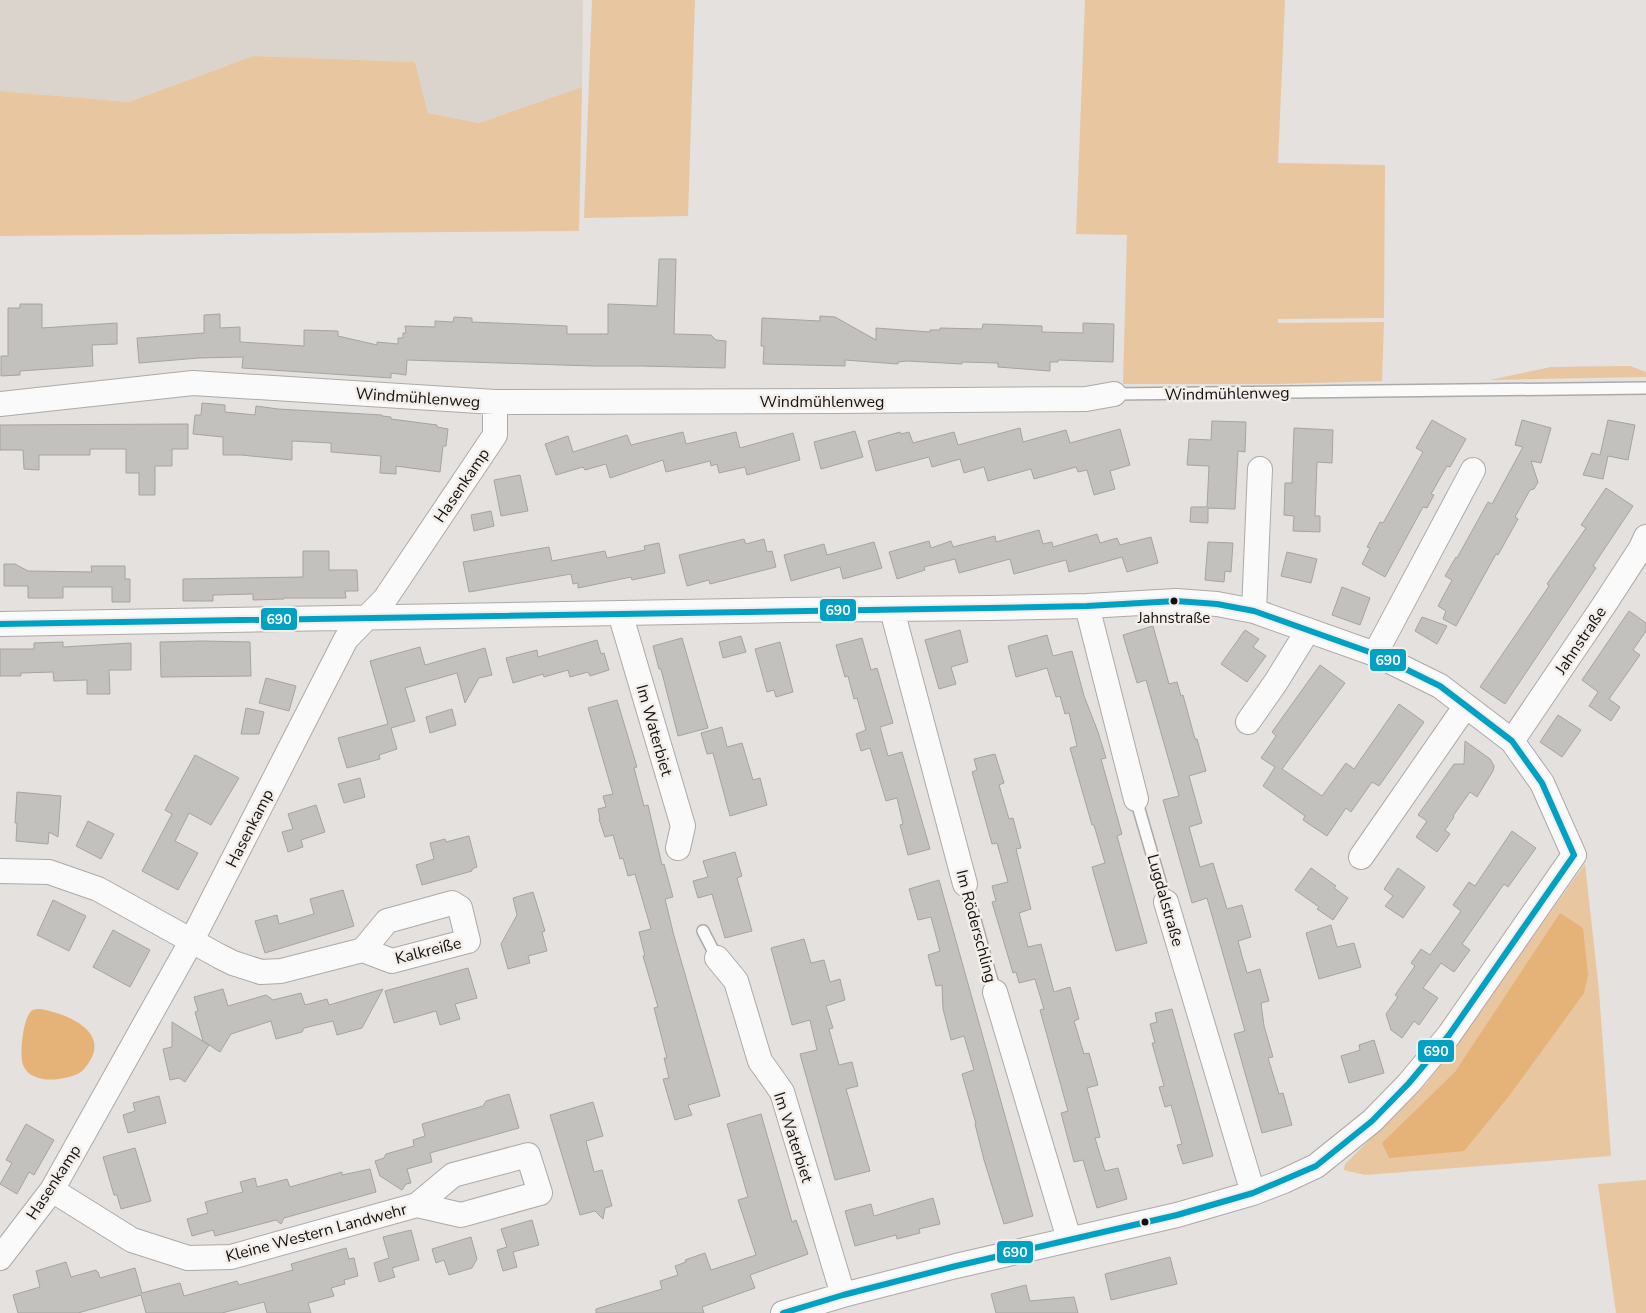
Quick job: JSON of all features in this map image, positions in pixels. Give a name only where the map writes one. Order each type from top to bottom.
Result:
[{"type":"street","name":"Windmühlenweg","points":[[0,404],[193,383],[495,402],[1086,399],[1114,394]]},
{"type":"street","name":"Hasenkamp","points":[[0,1258],[52,1190],[192,940],[346,639],[385,599],[495,434],[495,402]]},
{"type":"street","points":[[1254,610],[1260,469]]},
{"type":"street","points":[[1375,654],[1473,470]]},
{"type":"street","name":"Jahnstraße","points":[[1512,741],[1609,597],[1641,548],[1646,537]]},
{"type":"street","points":[[0,624],[892,610],[1087,606],[1176,601],[1217,604],[1254,610],[1375,654],[1440,686],[1465,707],[1512,741],[1542,784],[1574,855],[1449,1035],[1410,1083],[1372,1121],[1316,1166],[1253,1193],[1177,1215],[1069,1239],[843,1295],[783,1313]]},
{"type":"street","name":"Lugdalstraße","points":[[1087,606],[1136,799]]},
{"type":"street","name":"Im Röderschling","points":[[892,610],[965,884]]},
{"type":"street","name":"Im Waterbiet","points":[[620,613],[683,826],[678,848]]},
{"type":"street","points":[[1248,722],[1276,682],[1308,630]]},
{"type":"street","points":[[1361,858],[1465,707]]},
{"type":"street","points":[[0,871],[49,872],[98,889],[233,963],[261,972],[281,972],[363,950]]},
{"type":"street","name":"Lugdalstraße","points":[[1166,902],[1253,1193]]},
{"type":"street","name":"Im Waterbiet","points":[[717,958],[736,981],[760,1061],[782,1092],[843,1295]]},
{"type":"street","name":"Im Röderschling","points":[[995,992],[1069,1239]]},
{"type":"street","name":"Kleine Western Landwehr","points":[[52,1190],[132,1240],[188,1258],[231,1257],[417,1205]]},
{"type":"lane","name":"Windmühlenweg","points":[[1114,394],[1646,388]]},
{"type":"lane","name":"Lugdalstraße","points":[[1136,799],[1166,902]]},
{"type":"lane","name":"Im Röderschling","points":[[965,884],[995,992]]},
{"type":"lane","points":[[703,931],[717,958]]},
{"type":"shaded area","points":[[0,0],[583,0],[582,87],[479,123],[428,113],[415,62],[253,56],[129,102],[0,91]]},
{"type":"shaded area","points":[[592,0],[695,0],[688,216],[584,218]]},
{"type":"shaded area","points":[[1085,0],[1285,0],[1278,163],[1385,165],[1384,318],[1278,319],[1278,323],[1384,322],[1382,381],[1277,384],[1123,384],[1127,235],[1076,234]]},
{"type":"shaded area","points":[[253,56],[415,62],[428,113],[479,123],[582,87],[579,231],[0,236],[0,91],[129,102]]},
{"type":"shaded area","points":[[1630,366],[1646,372],[1646,377],[1490,380],[1551,367]]},
{"type":"shaded area","points":[[1585,864],[1599,991],[1611,1156],[1365,1175],[1344,1170],[1345,1164],[1427,1083]]},
{"type":"shaded area","points":[[1560,913],[1583,928],[1588,975],[1584,993],[1509,1096],[1464,1151],[1389,1158],[1382,1143],[1455,1072]]},
{"type":"shaded area","points":[[40,1009],[60,1014],[80,1024],[93,1039],[94,1048],[91,1059],[80,1073],[61,1079],[46,1079],[32,1075],[23,1065],[22,1045],[24,1027],[30,1013],[33,1010]]},
{"type":"shaded area","points":[[1646,1180],[1646,1313],[1616,1313],[1598,1184]]},
{"type":"building","points":[[659,259],[676,259],[674,334],[711,335],[716,340],[726,341],[725,368],[407,360],[406,375],[391,373],[391,378],[242,368],[243,357],[199,358],[139,363],[137,338],[204,333],[204,315],[220,314],[220,328],[240,327],[240,342],[304,346],[304,330],[338,331],[338,336],[377,345],[377,342],[398,344],[398,338],[403,338],[403,333],[406,333],[405,326],[435,327],[435,321],[453,322],[454,317],[472,318],[472,322],[567,326],[567,334],[608,334],[608,304],[657,306]]},
{"type":"building","points":[[20,304],[42,304],[42,328],[117,323],[117,344],[92,345],[93,366],[20,371],[20,375],[1,376],[1,356],[8,356],[8,308],[20,308]]},
{"type":"building","points":[[820,316],[835,317],[876,340],[876,328],[930,332],[930,330],[940,330],[940,328],[982,329],[983,324],[1042,326],[1042,332],[1083,333],[1083,323],[1114,324],[1113,362],[1058,360],[1058,362],[1050,362],[1050,371],[998,367],[998,363],[962,362],[962,364],[908,361],[898,362],[898,364],[845,360],[845,366],[763,364],[764,346],[761,346],[762,318],[820,321]]},
{"type":"building","points":[[202,403],[225,405],[225,412],[255,415],[256,406],[382,415],[391,417],[391,419],[437,425],[437,427],[448,429],[446,446],[443,446],[440,472],[396,466],[396,474],[380,473],[381,456],[331,452],[331,443],[292,441],[292,460],[223,455],[223,437],[193,434],[195,415],[201,415]]},
{"type":"building","points":[[1432,420],[1466,439],[1450,467],[1447,466],[1431,494],[1434,495],[1427,508],[1423,507],[1385,577],[1362,564],[1370,548],[1367,547],[1380,522],[1383,523],[1423,452],[1416,448]]},
{"type":"building","points":[[1522,420],[1551,428],[1541,463],[1531,461],[1538,482],[1534,489],[1530,490],[1515,517],[1518,519],[1456,626],[1443,619],[1446,611],[1438,606],[1452,580],[1445,576],[1488,502],[1492,504],[1523,447],[1515,445]]},
{"type":"building","points":[[1608,420],[1635,425],[1628,460],[1608,456],[1603,479],[1583,475],[1592,453],[1600,455]]},
{"type":"building","points":[[1212,421],[1246,422],[1245,452],[1238,451],[1235,509],[1208,508],[1208,523],[1190,522],[1191,507],[1207,507],[1209,466],[1187,465],[1189,439],[1211,440]]},
{"type":"building","points":[[188,424],[188,449],[172,449],[172,466],[155,466],[155,495],[139,495],[139,473],[126,473],[126,449],[90,449],[90,455],[39,455],[39,470],[24,469],[23,450],[0,450],[0,425]]},
{"type":"building","points":[[1020,428],[1023,442],[1066,430],[1070,443],[1120,429],[1130,465],[1110,471],[1115,489],[1094,495],[1087,470],[1078,472],[1076,467],[1034,479],[1031,469],[988,481],[984,467],[964,473],[960,459],[932,467],[929,457],[876,471],[868,441],[900,432],[901,434],[909,432],[913,443],[954,432],[958,445]]},
{"type":"building","points":[[1294,428],[1333,430],[1332,463],[1317,462],[1315,516],[1320,516],[1320,532],[1293,531],[1294,516],[1284,515],[1285,483],[1292,483]]},
{"type":"building","points":[[855,431],[863,457],[821,469],[814,442]]},
{"type":"building","points":[[683,432],[686,444],[736,432],[740,448],[793,433],[800,460],[747,475],[745,467],[719,473],[717,464],[711,466],[710,461],[666,472],[663,460],[610,478],[606,464],[585,470],[583,467],[556,475],[545,444],[568,436],[573,452],[627,435],[631,445]]},
{"type":"building","points":[[520,475],[528,511],[501,516],[494,480]]},
{"type":"building","points":[[1606,488],[1633,506],[1593,566],[1596,568],[1505,704],[1480,687],[1586,528],[1581,525]]},
{"type":"building","points":[[491,511],[494,526],[474,531],[471,515]]},
{"type":"building","points":[[1039,530],[1043,544],[1052,542],[1053,547],[1097,534],[1100,543],[1117,538],[1120,545],[1151,537],[1158,563],[1127,572],[1122,557],[1069,572],[1066,560],[1014,574],[1010,559],[959,573],[955,559],[924,567],[925,570],[897,579],[889,552],[929,541],[931,548],[951,541],[953,547],[995,536],[996,542]]},
{"type":"building","points":[[744,539],[746,544],[764,539],[767,552],[772,551],[776,567],[710,584],[709,580],[687,586],[679,555]]},
{"type":"building","points":[[874,542],[882,568],[843,579],[840,567],[791,581],[784,555],[824,544],[827,555]]},
{"type":"building","points":[[1208,542],[1233,543],[1231,572],[1225,571],[1224,582],[1205,580]]},
{"type":"building","points":[[659,543],[665,573],[632,580],[631,577],[578,588],[578,583],[573,584],[571,574],[469,592],[463,562],[549,547],[552,561],[605,551],[607,558],[645,550],[644,546]]},
{"type":"building","points":[[303,551],[329,551],[329,570],[357,570],[358,591],[345,591],[346,598],[253,600],[253,594],[213,595],[213,601],[183,601],[183,579],[303,577]]},
{"type":"building","points":[[1287,552],[1317,559],[1311,583],[1281,576]]},
{"type":"building","points":[[4,564],[15,564],[28,571],[92,572],[91,566],[125,566],[125,579],[130,579],[130,602],[112,602],[112,587],[63,587],[63,598],[28,598],[28,586],[4,586]]},
{"type":"building","points":[[1342,587],[1370,598],[1360,625],[1332,615]]},
{"type":"building","points":[[1629,611],[1646,623],[1646,631],[1633,650],[1640,655],[1609,699],[1620,707],[1611,721],[1589,706],[1598,692],[1582,680]]},
{"type":"building","points":[[1422,617],[1447,626],[1437,644],[1415,631]]},
{"type":"building","points":[[1153,626],[1169,684],[1177,682],[1181,696],[1183,695],[1206,771],[1189,776],[1202,823],[1189,827],[1200,867],[1213,863],[1227,909],[1242,905],[1251,937],[1238,941],[1242,956],[1247,973],[1260,969],[1269,1001],[1261,1003],[1264,1026],[1273,1057],[1268,1058],[1279,1094],[1283,1093],[1292,1125],[1262,1133],[1234,1034],[1245,1031],[1207,898],[1192,903],[1163,800],[1179,796],[1146,680],[1137,683],[1123,635]]},
{"type":"building","points":[[960,630],[968,662],[951,667],[956,684],[939,689],[925,640]]},
{"type":"building","points":[[1245,630],[1259,639],[1253,647],[1266,656],[1247,682],[1221,664]]},
{"type":"building","points":[[1047,635],[1053,656],[1072,651],[1084,696],[1106,758],[1101,759],[1122,834],[1117,836],[1147,943],[1116,951],[1092,867],[1105,863],[1070,748],[1077,746],[1069,713],[1065,714],[1060,696],[1056,697],[1047,668],[1016,677],[1008,646]]},
{"type":"building","points":[[741,636],[746,652],[723,658],[719,642]]},
{"type":"building","points":[[682,638],[708,728],[678,736],[661,669],[659,669],[653,646]]},
{"type":"building","points":[[862,638],[871,670],[877,668],[893,723],[880,727],[888,756],[902,752],[930,849],[908,855],[900,825],[903,824],[897,798],[886,801],[870,748],[861,751],[856,734],[866,730],[857,698],[854,699],[848,676],[845,677],[836,645]]},
{"type":"building","points":[[597,640],[601,654],[604,653],[609,670],[590,676],[588,672],[570,677],[568,670],[544,677],[543,674],[513,683],[506,658],[537,650],[538,657]]},
{"type":"building","points":[[63,642],[63,647],[131,643],[131,670],[109,670],[110,694],[87,694],[87,680],[54,681],[53,672],[21,673],[21,676],[0,676],[0,649],[34,649],[34,643]]},
{"type":"building","points":[[160,642],[250,642],[251,676],[161,677]]},
{"type":"building","points":[[780,642],[793,692],[776,697],[774,690],[767,692],[755,649]]},
{"type":"building","points":[[420,647],[425,665],[485,648],[492,675],[479,678],[465,703],[457,673],[405,688],[415,721],[391,728],[397,749],[379,755],[380,759],[347,768],[338,738],[388,724],[370,661]]},
{"type":"building","points":[[1320,665],[1345,683],[1282,769],[1322,796],[1346,763],[1354,769],[1399,704],[1424,722],[1379,786],[1372,782],[1351,812],[1346,808],[1327,836],[1303,820],[1305,816],[1263,786],[1275,767],[1261,758],[1276,736],[1272,732]]},
{"type":"building","points":[[266,678],[296,686],[289,711],[259,703]]},
{"type":"building","points":[[617,700],[637,767],[634,768],[644,806],[648,805],[662,865],[664,864],[673,897],[665,899],[720,1096],[688,1105],[692,1115],[675,1120],[663,1079],[669,1078],[664,1058],[667,1058],[654,1008],[658,1007],[643,956],[645,956],[639,932],[651,929],[635,874],[628,876],[623,858],[620,859],[613,835],[605,837],[599,819],[598,809],[606,807],[603,796],[613,794],[588,708]]},
{"type":"building","points":[[246,708],[264,712],[259,734],[241,734]]},
{"type":"building","points":[[452,709],[456,725],[430,733],[426,717]]},
{"type":"building","points":[[1558,715],[1581,730],[1562,757],[1540,742]]},
{"type":"building","points":[[722,727],[727,747],[742,743],[753,780],[760,778],[767,805],[730,816],[713,753],[707,754],[701,733]]},
{"type":"building","points":[[1465,741],[1490,759],[1494,766],[1493,771],[1477,797],[1470,792],[1453,816],[1445,830],[1450,834],[1437,852],[1416,837],[1427,821],[1418,815],[1454,764],[1464,764]]},
{"type":"building","points":[[995,754],[1004,783],[999,785],[1009,819],[1013,818],[1021,848],[1016,849],[1031,909],[1019,913],[1028,947],[1041,944],[1054,992],[1070,987],[1079,1019],[1074,1021],[1084,1054],[1089,1053],[1098,1085],[1087,1088],[1100,1137],[1095,1138],[1105,1171],[1118,1168],[1127,1199],[1097,1208],[1083,1160],[1074,1162],[1061,1113],[1068,1111],[1040,1010],[1044,1009],[1035,979],[1019,983],[1016,972],[1013,973],[992,902],[996,901],[992,886],[1008,882],[997,843],[992,844],[972,772],[977,770],[974,759]]},
{"type":"building","points":[[195,755],[239,778],[211,825],[189,813],[175,841],[198,853],[178,890],[142,871],[172,814],[165,810]]},
{"type":"building","points":[[360,778],[365,797],[344,803],[338,784]]},
{"type":"building","points":[[17,792],[61,796],[58,837],[49,832],[48,844],[16,841]]},
{"type":"building","points":[[316,805],[325,832],[301,840],[303,847],[288,852],[282,832],[293,829],[288,814]]},
{"type":"building","points":[[88,821],[114,834],[101,859],[76,846]]},
{"type":"building","points":[[1512,831],[1536,848],[1508,887],[1504,884],[1462,944],[1470,950],[1454,972],[1441,963],[1423,988],[1438,998],[1419,1025],[1414,1021],[1402,1038],[1391,1030],[1386,1014],[1398,997],[1395,995],[1415,966],[1411,963],[1421,949],[1430,955],[1461,911],[1453,905],[1469,882],[1475,886]]},
{"type":"building","points":[[469,836],[477,867],[472,869],[472,871],[422,885],[416,865],[434,859],[430,843],[445,839],[446,842]]},
{"type":"building","points":[[735,852],[742,876],[737,878],[752,931],[725,938],[712,894],[698,898],[693,881],[708,877],[703,861]]},
{"type":"building","points":[[1311,868],[1336,886],[1334,888],[1348,898],[1333,920],[1317,909],[1319,907],[1295,890]]},
{"type":"building","points":[[1398,868],[1425,887],[1403,918],[1385,906],[1393,896],[1384,889]]},
{"type":"building","points":[[939,880],[1033,1216],[1004,1224],[984,1160],[962,1074],[974,1070],[964,1036],[951,1040],[943,1009],[942,985],[936,986],[928,955],[940,951],[931,917],[918,920],[909,889]]},
{"type":"building","points":[[343,890],[354,926],[265,953],[255,921],[277,915],[279,924],[314,914],[310,899]]},
{"type":"building","points":[[533,892],[545,931],[542,932],[547,951],[528,956],[530,963],[508,969],[501,944],[517,915],[513,898]]},
{"type":"building","points":[[53,900],[86,916],[69,951],[37,935]]},
{"type":"building","points":[[1331,925],[1337,947],[1354,943],[1361,967],[1319,979],[1306,933]]},
{"type":"building","points":[[113,930],[150,950],[130,987],[93,967]]},
{"type":"building","points":[[804,939],[811,963],[824,960],[830,982],[840,979],[845,1000],[826,1006],[833,1028],[829,1029],[839,1065],[852,1062],[858,1086],[846,1089],[870,1171],[835,1180],[800,1054],[817,1050],[810,1020],[792,1025],[771,948]]},
{"type":"building","points":[[468,968],[477,998],[455,1004],[460,1019],[440,1025],[436,1011],[394,1023],[385,991]]},
{"type":"building","points":[[223,989],[228,1006],[266,995],[273,1000],[301,993],[305,1005],[327,999],[329,1005],[383,989],[362,1028],[337,1035],[333,1021],[304,1028],[302,1032],[276,1039],[271,1021],[231,1034],[220,1052],[203,1041],[195,1012],[198,1011],[194,997]]},
{"type":"building","points":[[1172,1009],[1213,1156],[1183,1164],[1177,1145],[1182,1144],[1171,1105],[1165,1107],[1159,1087],[1164,1086],[1152,1043],[1155,1043],[1150,1024],[1157,1022],[1155,1013]]},
{"type":"building","points":[[172,1022],[209,1045],[185,1082],[179,1078],[170,1080],[163,1049],[172,1047]]},
{"type":"building","points":[[1374,1040],[1384,1073],[1349,1083],[1341,1056],[1360,1050],[1359,1045]]},
{"type":"building","points":[[509,1094],[519,1128],[430,1153],[432,1162],[407,1169],[411,1183],[406,1184],[402,1190],[380,1176],[375,1161],[384,1158],[386,1154],[414,1146],[413,1140],[425,1136],[422,1124],[483,1106],[486,1101]]},
{"type":"building","points":[[159,1096],[166,1123],[128,1133],[123,1115],[135,1111],[133,1103]]},
{"type":"building","points":[[593,1102],[603,1136],[586,1141],[594,1172],[602,1170],[612,1206],[605,1208],[603,1219],[595,1211],[580,1215],[550,1115]]},
{"type":"building","points":[[761,1114],[792,1222],[796,1220],[808,1254],[750,1275],[755,1288],[702,1307],[704,1313],[596,1313],[596,1309],[662,1289],[660,1281],[678,1275],[675,1266],[686,1262],[685,1260],[705,1253],[711,1270],[756,1255],[738,1200],[748,1197],[727,1124]]},
{"type":"building","points":[[26,1124],[54,1140],[34,1175],[29,1172],[17,1194],[0,1184],[12,1163],[6,1160]]},
{"type":"building","points":[[135,1148],[151,1201],[121,1209],[117,1195],[114,1195],[103,1157]]},
{"type":"building","points":[[370,1169],[376,1192],[284,1218],[281,1224],[276,1220],[215,1236],[213,1230],[192,1236],[187,1219],[208,1213],[205,1202],[243,1192],[240,1182],[255,1178],[257,1187],[287,1179],[290,1187],[342,1172],[342,1175]]},
{"type":"building","points":[[933,1198],[940,1224],[919,1229],[920,1233],[897,1239],[896,1235],[855,1246],[845,1211],[871,1204],[874,1216]]},
{"type":"building","points":[[532,1220],[539,1245],[513,1252],[517,1267],[503,1271],[497,1250],[507,1247],[501,1229]]},
{"type":"building","points":[[411,1230],[419,1260],[392,1268],[395,1277],[379,1282],[374,1263],[389,1258],[383,1237]]},
{"type":"building","points":[[471,1237],[477,1259],[472,1268],[449,1275],[444,1260],[436,1263],[432,1249]]},
{"type":"building","points":[[346,1248],[349,1259],[354,1258],[358,1276],[344,1280],[345,1284],[331,1288],[334,1296],[308,1303],[311,1313],[267,1313],[264,1302],[222,1313],[146,1313],[141,1295],[78,1313],[18,1313],[13,1295],[40,1287],[36,1271],[66,1262],[71,1277],[96,1270],[100,1278],[135,1268],[142,1293],[180,1283],[184,1296],[237,1281],[239,1285],[293,1270],[291,1264]]},
{"type":"building","points":[[1170,1257],[1177,1284],[1111,1300],[1105,1274]]},
{"type":"building","points":[[1026,1285],[1030,1301],[1074,1297],[1078,1313],[996,1313],[991,1294]]},
{"type":"transit line","name":"690","points":[[0,624],[989,608],[1087,606],[1176,601],[1217,604],[1254,611],[1375,654],[1440,686],[1512,741],[1542,783],[1574,855]]},
{"type":"transit line","name":"690","points":[[783,1313],[843,1295],[956,1266],[1177,1215],[1253,1193],[1316,1166],[1372,1121],[1409,1083],[1449,1035],[1574,855]]},
{"type":"place","name":"Jahnstraße","points":[[1174,601]]}]
